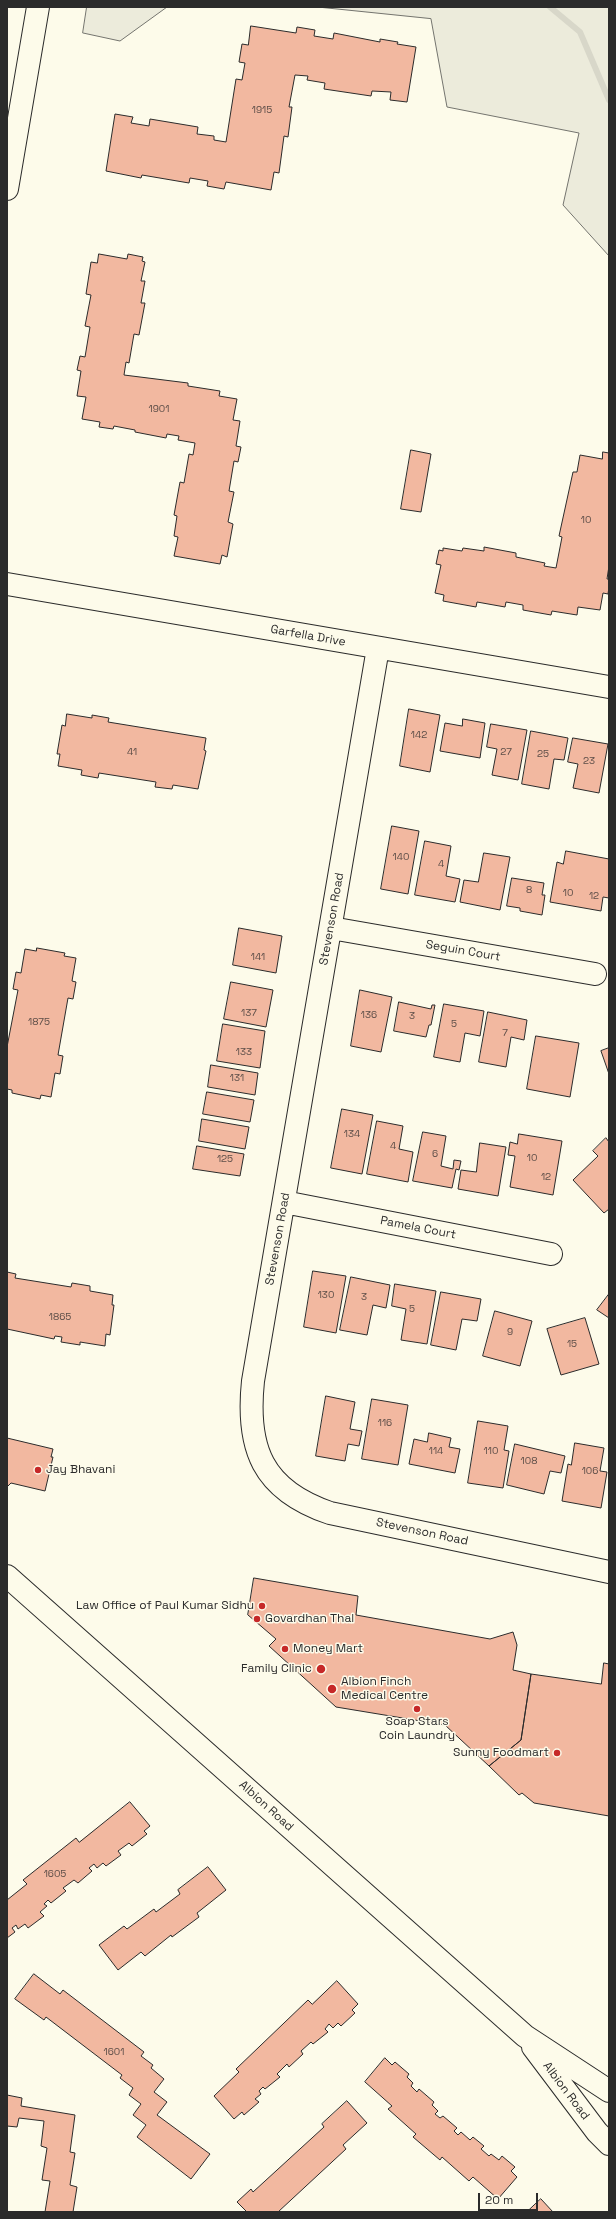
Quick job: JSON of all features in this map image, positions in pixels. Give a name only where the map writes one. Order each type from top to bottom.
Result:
[{"type":"street","points":[[7,189],[38,7]]},
{"type":"street","name":"Garfella Drive","points":[[7,584],[609,687]]},
{"type":"street","name":"Stevenson Road","points":[[378,648],[250,1406],[256,1449],[264,1465],[276,1481],[290,1494],[308,1505],[330,1513],[609,1572]]},
{"type":"street","name":"Seguin Court","points":[[330,928],[595,974]]},
{"type":"street","name":"Pamela Court","points":[[284,1202],[551,1254]]},
{"type":"street","name":"Albion Road","points":[[7,1576],[525,2036],[609,2091]]},
{"type":"street","name":"Albion Road","points":[[525,2036],[597,2132],[609,2144]]},
{"type":"shaded area","points":[[87,7],[167,7],[120,41],[83,33]]},
{"type":"shaded area","points":[[318,7],[609,7],[609,256],[563,205],[579,133],[447,107],[431,19]]},
{"type":"building","points":[[251,26],[296,33],[297,27],[315,30],[314,36],[333,39],[334,33],[380,42],[380,39],[398,42],[397,44],[416,47],[407,102],[390,100],[391,92],[372,91],[371,96],[324,89],[325,83],[307,80],[308,76],[295,75],[289,107],[292,107],[288,137],[284,136],[279,173],[274,172],[271,190],[226,182],[224,189],[207,186],[208,181],[190,178],[189,183],[142,175],[141,178],[106,171],[115,114],[133,117],[131,123],[149,126],[150,119],[198,127],[197,134],[214,136],[214,140],[226,142],[236,79],[242,80],[245,63],[239,62],[242,44],[248,45]]},
{"type":"building","points":[[99,254],[127,259],[128,254],[143,257],[142,261],[145,262],[141,281],[145,281],[141,303],[145,303],[139,335],[134,334],[129,363],[126,362],[124,375],[188,383],[188,386],[220,391],[219,396],[237,399],[233,420],[240,421],[236,446],[241,447],[238,462],[234,461],[229,491],[234,492],[228,522],[233,524],[227,557],[222,555],[220,564],[174,556],[178,537],[174,536],[177,516],[174,515],[180,482],[184,483],[189,454],[193,455],[195,443],[178,440],[179,436],[167,434],[166,438],[114,426],[113,429],[99,427],[100,422],[82,419],[86,397],[77,396],[81,371],[77,370],[80,356],[85,357],[90,327],[85,326],[91,295],[86,294],[91,262],[97,263]]},
{"type":"building","points":[[411,450],[431,454],[421,512],[401,509]]},
{"type":"building","points":[[603,452],[609,453],[609,566],[607,579],[609,579],[609,587],[608,594],[603,593],[600,610],[578,607],[577,615],[552,611],[551,615],[523,610],[523,605],[506,602],[505,607],[477,602],[476,607],[443,601],[444,595],[435,593],[441,565],[436,564],[439,550],[443,551],[443,548],[462,551],[463,548],[484,551],[484,547],[516,553],[516,557],[545,563],[544,566],[556,568],[562,537],[559,536],[573,472],[577,472],[580,455],[602,459]]},
{"type":"building","points":[[409,709],[440,715],[430,772],[400,766]]},
{"type":"building","points":[[67,714],[92,718],[92,715],[109,718],[108,722],[206,738],[204,750],[206,751],[198,789],[173,785],[172,789],[155,787],[156,782],[99,773],[98,778],[81,775],[82,770],[58,766],[60,754],[57,754],[62,725],[65,726]]},
{"type":"building","points":[[463,719],[485,723],[480,758],[440,751],[445,723],[462,726]]},
{"type":"building","points":[[491,724],[527,730],[518,780],[492,775],[497,749],[487,747]]},
{"type":"building","points":[[531,731],[568,738],[564,760],[554,759],[549,789],[522,784]]},
{"type":"building","points":[[573,738],[608,744],[599,793],[573,788],[578,764],[568,762]]},
{"type":"building","points":[[392,826],[419,831],[408,894],[381,889]]},
{"type":"building","points":[[425,841],[451,846],[446,876],[460,879],[455,902],[415,895]]},
{"type":"building","points":[[566,851],[609,859],[609,898],[603,897],[601,911],[550,902],[557,862],[563,864]]},
{"type":"building","points":[[484,853],[510,857],[500,910],[460,902],[464,880],[478,882]]},
{"type":"building","points":[[512,878],[544,883],[542,895],[545,895],[542,915],[520,911],[520,908],[507,906]]},
{"type":"building","points":[[239,928],[282,936],[276,973],[233,965]]},
{"type":"building","points":[[37,948],[65,953],[64,956],[76,958],[72,981],[76,982],[73,999],[68,998],[58,1055],[63,1056],[60,1074],[55,1073],[51,1097],[41,1095],[40,1099],[12,1093],[12,1090],[7,1089],[7,1047],[18,990],[13,989],[16,972],[21,973],[25,949],[36,951]]},
{"type":"building","points":[[231,982],[273,990],[266,1027],[224,1019]]},
{"type":"building","points":[[360,990],[392,997],[381,1052],[351,1046]]},
{"type":"building","points":[[399,1002],[431,1009],[432,1005],[435,1005],[431,1025],[429,1025],[426,1037],[394,1031]]},
{"type":"building","points":[[444,1004],[484,1011],[480,1036],[465,1033],[460,1062],[434,1057]]},
{"type":"building","points":[[488,1012],[527,1020],[524,1040],[511,1037],[506,1067],[479,1062]]},
{"type":"building","points":[[223,1024],[265,1031],[260,1068],[217,1061]]},
{"type":"building","points":[[536,1036],[579,1043],[570,1097],[527,1089]]},
{"type":"building","points":[[609,1048],[609,1074],[601,1051]]},
{"type":"building","points":[[211,1065],[258,1073],[255,1095],[208,1087]]},
{"type":"building","points":[[207,1092],[254,1100],[250,1122],[203,1114]]},
{"type":"building","points":[[342,1109],[373,1115],[362,1174],[331,1168]]},
{"type":"building","points":[[202,1119],[249,1127],[245,1149],[199,1141]]},
{"type":"building","points":[[377,1121],[403,1126],[399,1149],[413,1152],[408,1182],[367,1174]]},
{"type":"building","points":[[423,1132],[446,1136],[441,1166],[453,1169],[454,1160],[461,1161],[459,1170],[456,1169],[452,1188],[413,1181]]},
{"type":"building","points":[[519,1134],[562,1141],[553,1195],[510,1187],[515,1156],[508,1155],[510,1142],[517,1144]]},
{"type":"building","points":[[606,1138],[609,1142],[609,1209],[604,1213],[573,1180],[598,1156],[593,1151]]},
{"type":"building","points":[[480,1143],[506,1147],[498,1196],[458,1189],[461,1170],[476,1172]]},
{"type":"building","points":[[197,1146],[244,1154],[240,1176],[193,1169]]},
{"type":"building","points":[[313,1271],[346,1276],[336,1333],[304,1327]]},
{"type":"building","points":[[7,1272],[16,1274],[15,1278],[71,1287],[72,1283],[90,1286],[90,1291],[113,1295],[112,1305],[114,1305],[110,1335],[106,1334],[105,1346],[80,1342],[80,1345],[61,1342],[62,1337],[55,1336],[54,1339],[7,1329]]},
{"type":"building","points":[[351,1277],[390,1285],[386,1308],[373,1305],[367,1335],[340,1330]]},
{"type":"building","points":[[395,1284],[436,1291],[427,1344],[401,1340],[406,1309],[392,1306]]},
{"type":"building","points":[[441,1292],[481,1299],[477,1321],[462,1319],[456,1350],[431,1345]]},
{"type":"building","points":[[609,1294],[609,1318],[597,1310]]},
{"type":"building","points":[[495,1311],[532,1321],[520,1366],[483,1356]]},
{"type":"building","points":[[585,1318],[599,1364],[561,1375],[547,1329]]},
{"type":"building","points":[[326,1396],[355,1402],[350,1429],[362,1431],[359,1446],[348,1444],[345,1461],[316,1456]]},
{"type":"building","points":[[372,1399],[408,1405],[398,1465],[362,1459]]},
{"type":"building","points":[[478,1421],[508,1426],[504,1450],[509,1451],[503,1488],[468,1483]]},
{"type":"building","points":[[429,1433],[451,1438],[449,1447],[460,1449],[455,1473],[409,1464],[414,1439],[427,1442]]},
{"type":"building","points":[[7,1438],[53,1449],[51,1457],[53,1457],[45,1491],[11,1483],[7,1487]]},
{"type":"building","points":[[575,1443],[604,1448],[600,1471],[607,1472],[601,1508],[562,1501],[568,1464],[571,1465]]},
{"type":"building","points":[[515,1444],[565,1456],[561,1473],[550,1471],[544,1494],[507,1485]]},
{"type":"building","points":[[254,1578],[358,1596],[356,1615],[490,1639],[513,1632],[517,1645],[513,1670],[531,1674],[521,1740],[489,1766],[445,1725],[336,1707],[269,1646],[276,1639],[248,1615]]},
{"type":"building","name":"Sunny Foodmart","points":[[604,1663],[609,1664],[609,1816],[534,1803],[522,1793],[519,1795],[489,1766],[521,1740],[531,1674],[601,1684]]},
{"type":"building","points":[[130,1802],[150,1826],[144,1831],[147,1834],[132,1846],[129,1843],[118,1851],[121,1855],[106,1866],[103,1863],[97,1868],[94,1864],[89,1868],[92,1871],[78,1883],[74,1880],[63,1888],[66,1891],[51,1903],[48,1900],[44,1904],[47,1906],[40,1912],[44,1916],[28,1928],[25,1924],[18,1929],[16,1925],[12,1928],[15,1932],[7,1938],[7,1900],[27,1884],[23,1880],[76,1838],[79,1842]]},
{"type":"building","points":[[208,1867],[226,1890],[197,1913],[199,1917],[172,1937],[171,1935],[145,1956],[141,1952],[118,1970],[99,1945],[124,1926],[127,1929],[154,1909],[156,1912],[180,1894],[178,1890]]},
{"type":"building","points":[[34,1974],[60,1994],[63,1990],[144,2052],[141,2056],[153,2065],[151,2068],[164,2079],[154,2092],[167,2102],[157,2115],[210,2154],[191,2179],[137,2137],[146,2125],[133,2115],[141,2104],[129,2095],[133,2088],[120,2078],[122,2075],[46,2017],[44,2020],[15,1999]]},
{"type":"building","points":[[337,1981],[358,2004],[352,2010],[355,2013],[341,2026],[338,2023],[333,2028],[329,2024],[325,2029],[328,2032],[313,2044],[311,2042],[301,2051],[303,2054],[289,2067],[287,2064],[277,2074],[280,2077],[265,2089],[263,2087],[259,2091],[261,2094],[255,2099],[259,2102],[244,2115],[242,2112],[234,2119],[214,2096],[239,2072],[236,2069],[308,2000],[312,2004]]},
{"type":"building","points":[[385,2058],[392,2065],[395,2062],[409,2074],[407,2077],[413,2083],[411,2086],[417,2092],[419,2089],[434,2102],[432,2105],[438,2111],[435,2114],[440,2118],[443,2116],[457,2128],[454,2131],[458,2135],[461,2132],[470,2140],[473,2137],[484,2146],[481,2149],[489,2156],[491,2154],[499,2160],[502,2156],[515,2167],[511,2171],[517,2177],[498,2199],[473,2177],[469,2181],[442,2157],[440,2160],[413,2137],[416,2134],[388,2109],[392,2106],[365,2082]]},
{"type":"building","points":[[7,2095],[22,2098],[21,2106],[75,2115],[70,2152],[75,2153],[70,2185],[77,2187],[73,2212],[45,2212],[50,2181],[42,2180],[47,2148],[41,2146],[44,2121],[19,2118],[17,2127],[7,2126]]},
{"type":"building","points":[[347,2101],[367,2123],[343,2145],[346,2149],[278,2212],[247,2212],[237,2202],[251,2189],[253,2192],[324,2127],[322,2124]]},
{"type":"building","points":[[541,2199],[553,2212],[527,2212]]},
{"type":"waterway","points":[[550,7],[580,32],[609,100]]},
{"type":"place","name":"Jay Bhavani","points":[[38,1470]]},
{"type":"place","name":"Law Office of Paul Kumar Sidhu","points":[[262,1606]]},
{"type":"place","name":"Govardhan Thal","points":[[257,1619]]},
{"type":"place","name":"Money Mart","points":[[285,1649]]},
{"type":"place","name":"Family Clinic","points":[[321,1669]]},
{"type":"place","name":"Albion Finch Medical Centre","points":[[332,1689]]},
{"type":"place","name":"Soap Stars Coin Laundry","points":[[417,1709]]},
{"type":"place","name":"Sunny Foodmart","points":[[557,1753]]}]
